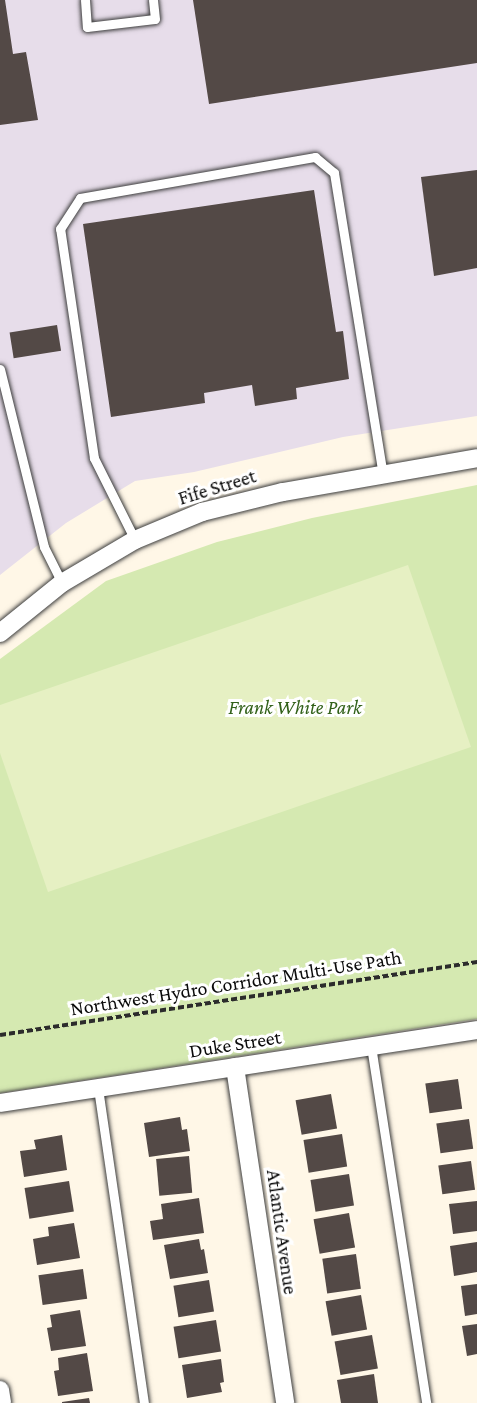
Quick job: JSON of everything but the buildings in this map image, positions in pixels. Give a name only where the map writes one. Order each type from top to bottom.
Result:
[{"type":"street","name":"Fife Street","points":[[0,633],[62,583],[135,540],[202,512],[283,492],[477,458]]},
{"type":"street","name":"Duke Street","points":[[0,1103],[477,1030]]},
{"type":"street","name":"Atlantic Avenue","points":[[235,1067],[285,1403]]},
{"type":"street","points":[[0,1390],[2,1403]]},
{"type":"lane","points":[[85,0],[87,27],[155,19],[153,0]]},
{"type":"lane","points":[[135,540],[94,458],[60,229],[80,198],[315,157],[334,173],[383,474]]},
{"type":"lane","points":[[0,369],[44,547],[62,583]]},
{"type":"lane","points":[[370,1046],[426,1403]]},
{"type":"lane","points":[[98,1088],[144,1403]]},
{"type":"path","name":"Northwest Hydro Corridor Multi-Use Path","points":[[0,1035],[477,962]]},
{"type":"shaded area","points":[[0,0],[477,0],[477,416],[343,437],[194,472],[135,481],[66,523],[0,575]]},
{"type":"green space","name":"Frank White Park","points":[[477,485],[477,1019],[0,1093],[0,659],[106,581],[217,542],[312,518]]},
{"type":"green space","points":[[408,565],[471,747],[48,892],[0,753],[0,705]]}]
